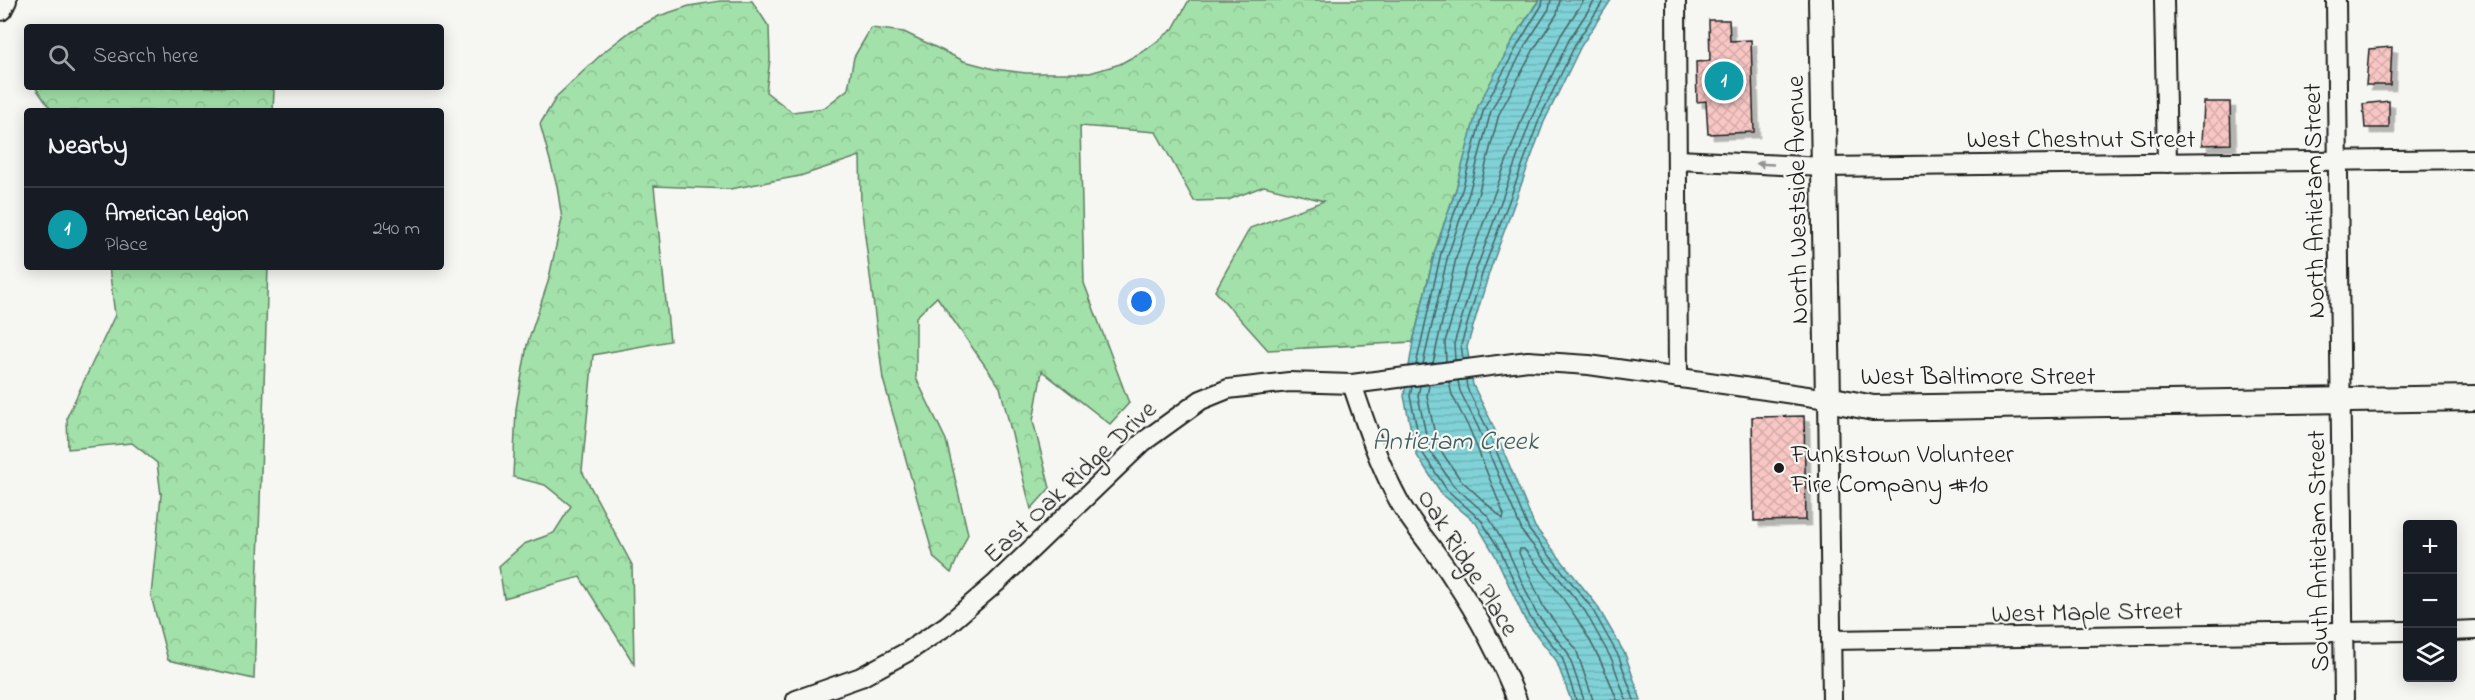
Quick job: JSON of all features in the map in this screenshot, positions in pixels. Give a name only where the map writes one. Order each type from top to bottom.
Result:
[{"type":"main road","points":[[0,8],[4,0]]},
{"type":"main road","name":"North Westside Avenue","points":[[1821,0],[1828,399]]},
{"type":"main road","name":"West Baltimore Street","points":[[1828,399],[1874,408],[2475,398]]},
{"type":"street","points":[[1676,0],[1678,378]]},
{"type":"street","points":[[2164,0],[2167,164]]},
{"type":"street","name":"North Antietam Street","points":[[2336,0],[2341,401]]},
{"type":"street","name":"West Chestnut Street","points":[[1678,160],[1824,167],[2475,159]]},
{"type":"street","name":"West Baltimore Street","points":[[1474,367],[1528,361],[1556,362],[1828,399]]},
{"type":"street","name":"East Oak Ridge Drive","points":[[796,700],[861,677],[907,652],[946,626],[996,583],[1143,442],[1201,400],[1228,390],[1262,384],[1361,382],[1474,367]]},
{"type":"street","name":"Oak Ridge Place","points":[[1361,382],[1368,433],[1388,478],[1401,504],[1453,577],[1482,624],[1517,700]]},
{"type":"street","points":[[1828,399],[1832,700]]},
{"type":"street","name":"South Antietam Street","points":[[2341,401],[2344,700]]},
{"type":"street","points":[[2457,631],[2475,630]]},
{"type":"street","name":"West Maple Street","points":[[1831,640],[2403,631]]},
{"type":"green space","points":[[1189,0],[1539,0],[1514,38],[1456,189],[1435,251],[1413,342],[1268,350],[1215,291],[1250,228],[1324,201],[1264,186],[1228,200],[1194,201],[1156,132],[1080,126],[1084,283],[1129,403],[1110,424],[1042,371],[1033,421],[1050,488],[1031,509],[1000,387],[937,297],[916,317],[916,378],[946,440],[968,534],[951,573],[934,558],[883,379],[861,204],[860,156],[800,176],[730,189],[654,186],[670,341],[593,355],[582,471],[632,565],[634,664],[580,577],[504,598],[499,566],[524,544],[554,533],[571,506],[545,485],[513,477],[516,409],[527,345],[548,282],[562,219],[557,186],[540,124],[557,96],[605,51],[631,31],[659,16],[689,6],[720,1],[752,1],[769,27],[770,59],[766,92],[792,112],[824,108],[848,89],[854,57],[871,28],[904,32],[964,61],[994,69],[1026,73],[1090,73],[1120,64],[1147,49],[1173,29]]},
{"type":"green space","points":[[37,90],[274,90],[273,108],[50,108]]},
{"type":"green space","points":[[109,270],[268,270],[254,679],[168,660],[151,596],[161,495],[157,463],[132,443],[68,449],[67,417],[115,315]]},
{"type":"water","name":"Antietam Creek","points":[[1539,0],[1611,0],[1581,46],[1544,122],[1489,273],[1467,347],[1473,385],[1491,421],[1535,527],[1596,604],[1625,654],[1641,700],[1571,700],[1556,660],[1525,620],[1495,555],[1476,523],[1442,494],[1416,454],[1404,396],[1413,342],[1435,251],[1456,189],[1478,106],[1514,38]]},
{"type":"building","points":[[1709,20],[1729,20],[1730,41],[1751,40],[1754,132],[1708,134],[1706,101],[1697,102],[1696,62],[1710,61]]},
{"type":"building","points":[[2392,47],[2390,85],[2366,85],[2369,49]]},
{"type":"building","points":[[2389,101],[2389,128],[2365,128],[2363,104]]},
{"type":"building","points":[[2204,102],[2230,102],[2231,144],[2202,145]]},
{"type":"building","name":"Funkstown Volunteer Fire Company #10","points":[[1804,416],[1806,520],[1754,521],[1752,417]]},
{"type":"place","name":"American Legion","points":[[1724,81]]},
{"type":"place","name":"Funkstown Volunteer Fire Company #10","points":[[1779,468]]}]
